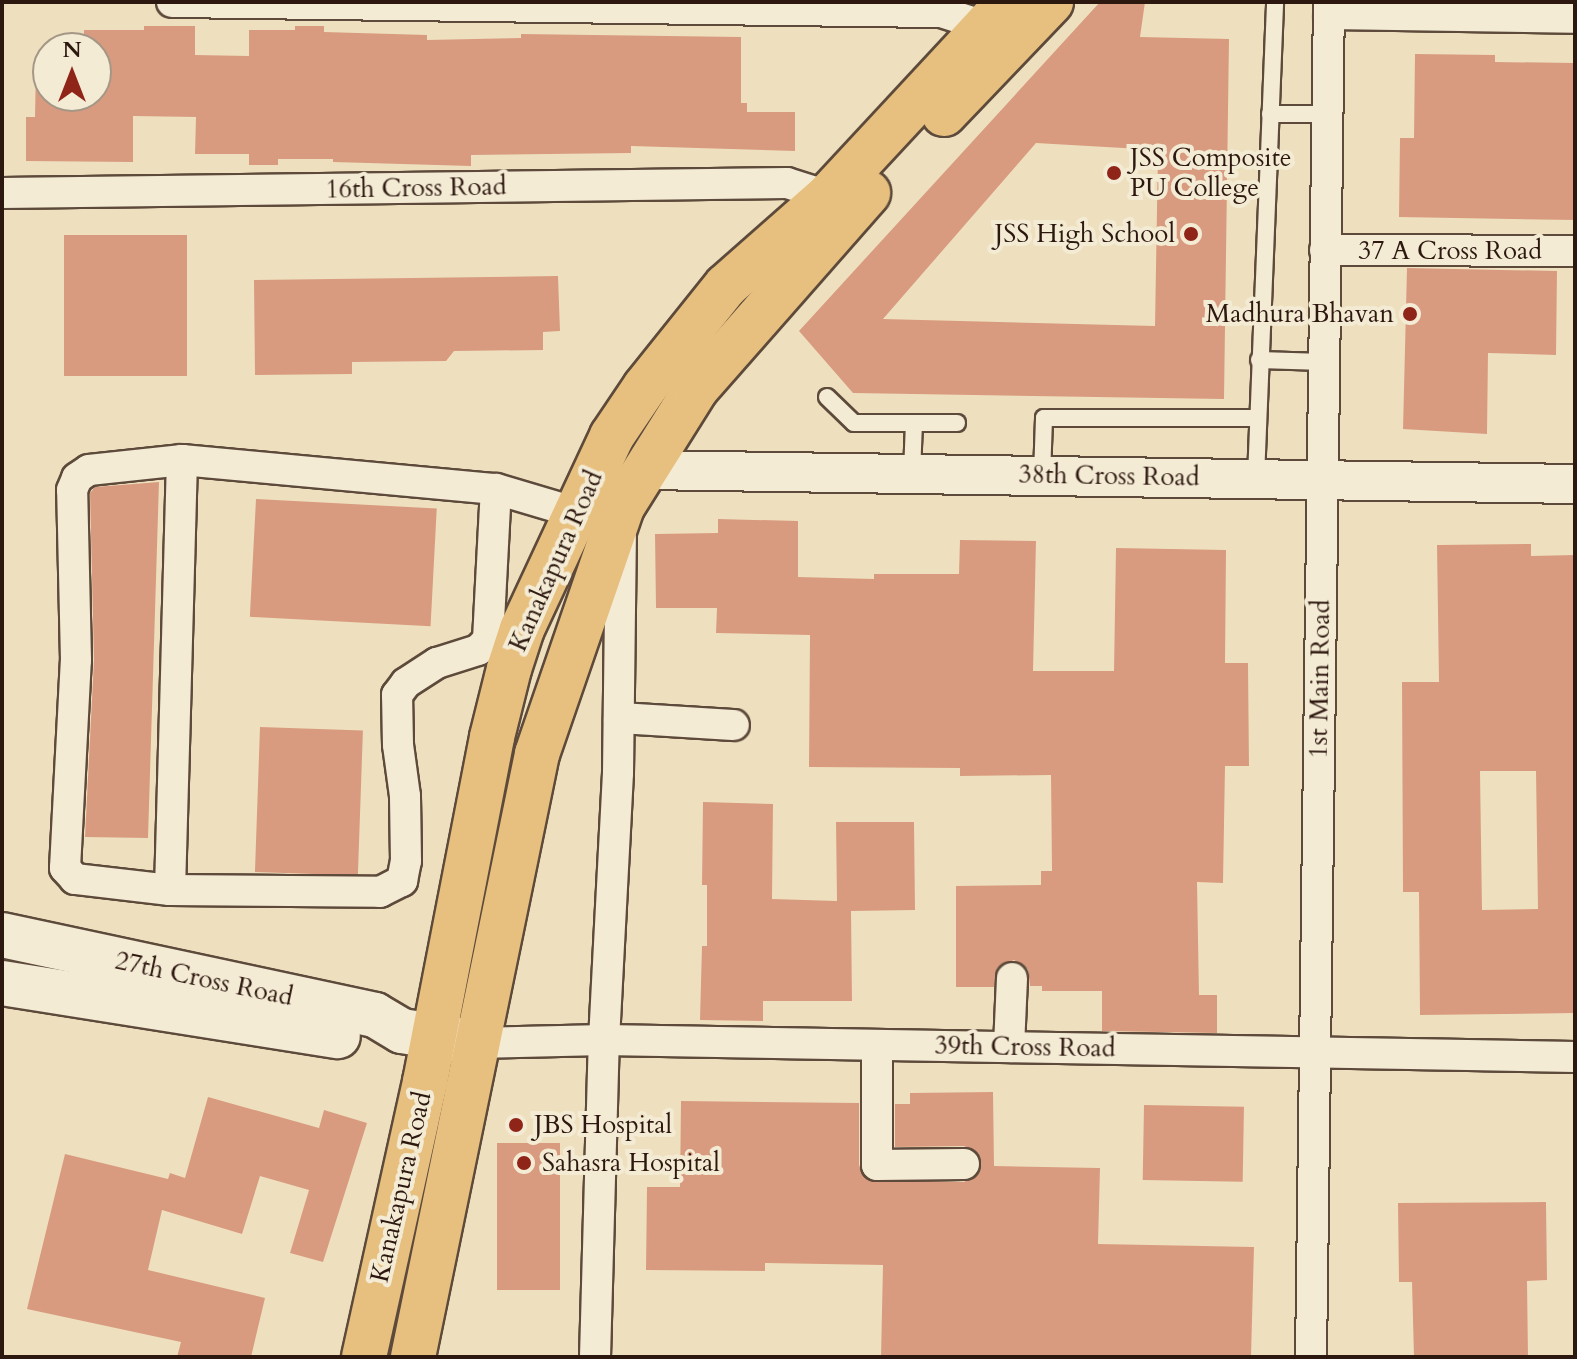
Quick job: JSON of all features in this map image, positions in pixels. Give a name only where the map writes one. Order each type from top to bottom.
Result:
[{"type":"main road","name":"Kanakapura Road","points":[[413,1357],[438,1037],[622,507],[696,389],[760,313],[885,174],[1051,2]]},
{"type":"main road","name":"Kanakapura Road","points":[[364,1357],[438,1037],[492,737],[509,669],[522,629],[612,436],[681,339],[726,286],[828,196],[996,14]]},
{"type":"main road","name":"27th Cross Road","points":[[2,935],[375,1015],[438,1037]]},
{"type":"main road","name":"27th Cross Road","points":[[2,983],[372,1042],[438,1037]]},
{"type":"street","points":[[172,2],[629,4],[996,14]]},
{"type":"street","points":[[1329,8],[1575,18]]},
{"type":"street","name":"1st Main Road","points":[[1311,1357],[1329,8]]},
{"type":"street","name":"16th Cross Road","points":[[2,193],[787,183],[828,196]]},
{"type":"street","name":"37 A Cross Road","points":[[1325,250],[1575,251]]},
{"type":"street","points":[[496,489],[488,640],[478,650],[437,663],[418,674],[397,695],[398,745],[405,809],[406,861],[402,881],[380,892],[170,890],[75,879],[65,868],[76,660],[72,490],[77,478],[89,470],[182,460],[496,489],[577,513]]},
{"type":"street","points":[[170,890],[182,460]]},
{"type":"street","name":"38th Cross Road","points":[[644,470],[1575,484]]},
{"type":"street","points":[[595,1357],[604,1040],[619,718],[622,507]]},
{"type":"street","points":[[619,718],[734,725]]},
{"type":"street","points":[[1009,1047],[1012,978]]},
{"type":"street","name":"39th Cross Road","points":[[438,1037],[1575,1057]]},
{"type":"street","points":[[877,1045],[877,1165],[964,1164]]},
{"type":"lane","points":[[1256,478],[1275,2]]},
{"type":"lane","points":[[1270,114],[1328,114]]},
{"type":"lane","points":[[1259,360],[1324,362]]},
{"type":"lane","points":[[827,397],[854,423],[957,423]]},
{"type":"lane","points":[[1042,476],[1044,418],[1256,418]]},
{"type":"lane","points":[[912,474],[914,423]]},
{"type":"building","name":"JSS High School","points":[[1100,2],[1145,2],[1140,37],[1229,39],[1224,399],[853,393],[799,331]],"holes":[[[1036,143],[1158,150],[1155,326],[883,319]]]},
{"type":"building","points":[[144,26],[195,26],[195,55],[249,56],[249,30],[295,30],[295,26],[324,26],[324,32],[427,35],[427,40],[521,38],[521,34],[741,37],[741,103],[747,103],[747,112],[795,112],[795,151],[631,146],[631,153],[471,155],[471,166],[333,162],[333,159],[278,159],[278,165],[249,165],[249,154],[195,154],[196,117],[133,116],[133,162],[26,161],[26,117],[35,117],[35,112],[112,112],[112,32],[84,30],[144,30]]},
{"type":"building","points":[[1415,54],[1495,55],[1495,62],[1575,63],[1575,220],[1399,217],[1400,138],[1414,138]]},
{"type":"building","points":[[64,235],[187,235],[187,376],[64,376]]},
{"type":"building","points":[[1407,268],[1557,271],[1556,355],[1488,353],[1487,434],[1403,429]]},
{"type":"building","points":[[558,276],[560,331],[543,332],[543,350],[454,351],[446,361],[352,362],[352,374],[255,375],[254,280]]},
{"type":"building","points":[[159,482],[148,838],[85,837],[94,660],[90,493],[95,487]]},
{"type":"building","points":[[256,499],[437,508],[431,626],[250,617]]},
{"type":"building","points":[[718,519],[798,521],[798,577],[874,579],[874,574],[959,574],[960,540],[1036,541],[1033,671],[1114,671],[1116,548],[1226,550],[1225,663],[1248,663],[1249,766],[1225,766],[1223,883],[1197,882],[1199,995],[1217,995],[1217,1033],[1102,1031],[1102,991],[1042,991],[1042,986],[1030,986],[1028,969],[1014,960],[997,968],[994,987],[956,987],[956,886],[1041,885],[1041,871],[1052,871],[1051,775],[960,776],[960,768],[809,767],[810,635],[716,633],[717,608],[656,608],[655,534],[718,533]]},
{"type":"building","points":[[1531,544],[1531,556],[1575,555],[1575,1013],[1420,1015],[1419,892],[1403,892],[1402,682],[1439,682],[1437,545]],"holes":[[[1480,771],[1536,771],[1538,909],[1482,910]]]},
{"type":"building","points":[[260,727],[363,731],[358,876],[255,872]]},
{"type":"building","points":[[703,802],[773,804],[772,899],[837,901],[836,822],[914,822],[915,910],[851,911],[852,1001],[763,1001],[763,1021],[700,1020],[702,946],[707,946],[707,885],[702,885]]},
{"type":"building","points":[[993,1092],[994,1166],[1100,1168],[1098,1244],[1254,1247],[1251,1357],[881,1357],[883,1265],[765,1263],[765,1271],[646,1270],[647,1187],[680,1187],[681,1101],[859,1103],[859,1165],[868,1180],[964,1182],[980,1172],[979,1154],[964,1146],[895,1147],[895,1104],[910,1104],[910,1093]]},
{"type":"building","points":[[208,1097],[319,1128],[324,1110],[367,1123],[323,1262],[290,1253],[309,1190],[260,1176],[242,1234],[162,1210],[148,1270],[265,1298],[251,1357],[177,1357],[181,1342],[27,1309],[65,1154],[168,1179],[170,1173],[185,1178]]},
{"type":"building","points":[[1144,1105],[1244,1107],[1243,1182],[1143,1180]]},
{"type":"building","points":[[497,1143],[560,1143],[560,1290],[497,1290]]},
{"type":"building","points":[[1546,1202],[1547,1280],[1527,1281],[1528,1357],[1414,1357],[1412,1282],[1399,1282],[1398,1203]]},
{"type":"place","name":"JSS Composite PU College","points":[[1114,173]]},
{"type":"place","name":"JSS High School","points":[[1191,234]]},
{"type":"place","name":"Madhura Bhavan","points":[[1410,314]]},
{"type":"place","name":"JBS Hospital","points":[[516,1125]]},
{"type":"place","name":"Sahasra Hospital","points":[[524,1163]]}]
